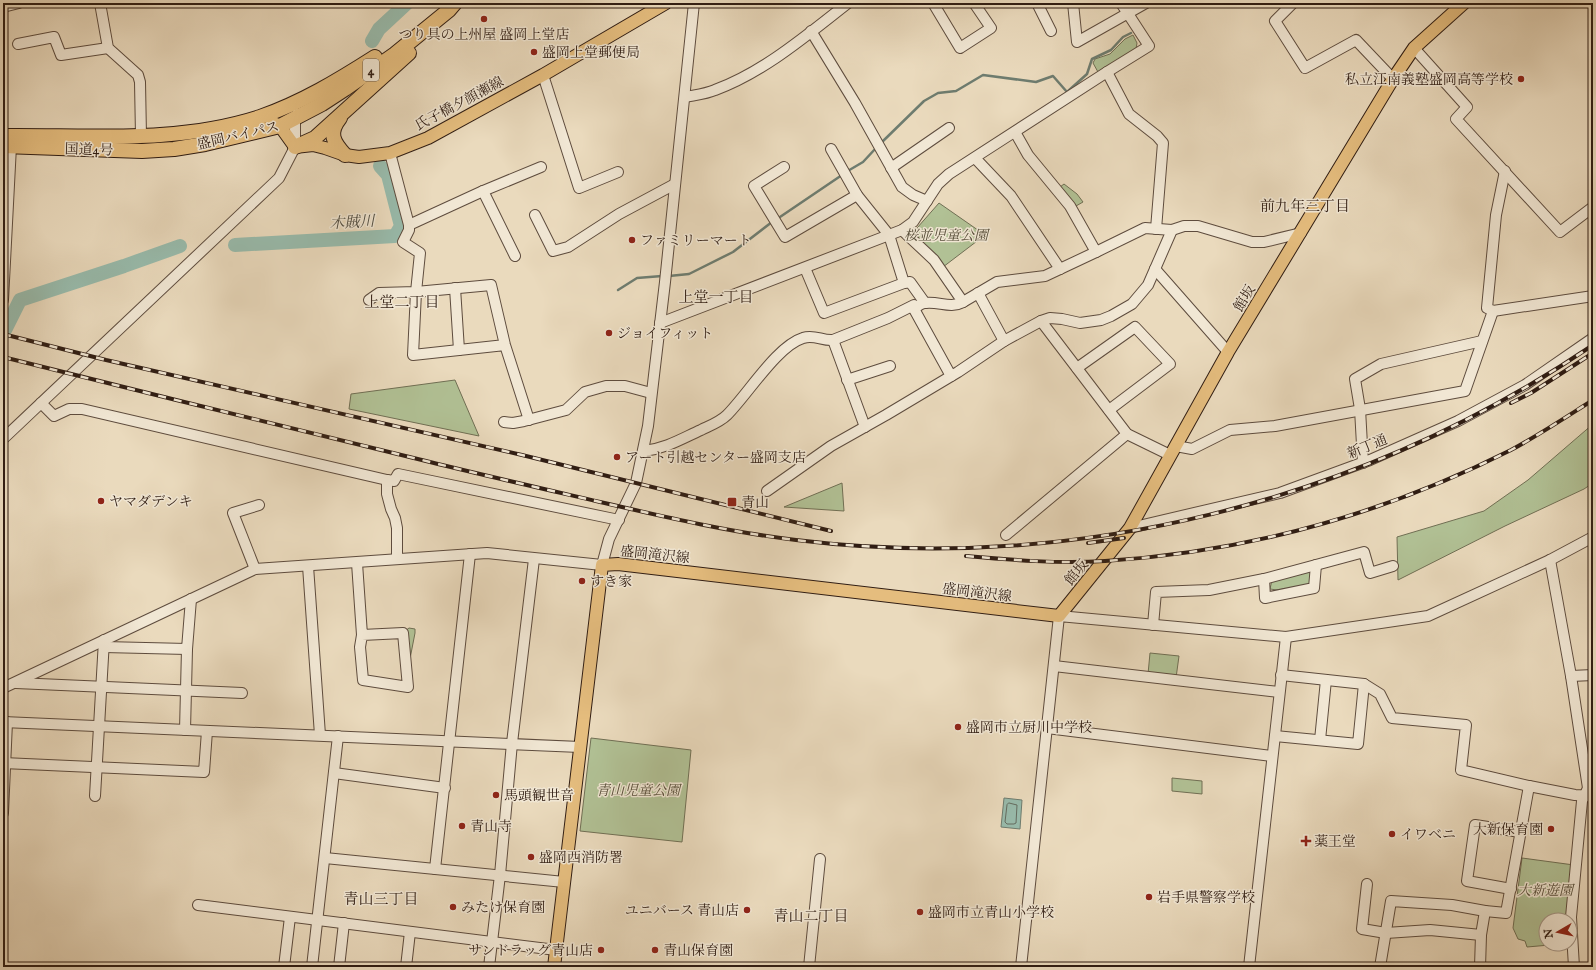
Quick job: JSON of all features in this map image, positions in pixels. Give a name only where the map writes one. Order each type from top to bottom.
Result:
[{"type":"highway","name":"盛岡バイパス","points":[[157,135],[210,129],[260,117],[310,95],[386,50],[443,3]]},
{"type":"highway","name":"盛岡バイパス","points":[[174,149],[205,144],[280,126],[295,119],[345,89],[395,54],[449,10],[454,3]]},
{"type":"highway","points":[[295,147],[315,138],[464,3]]},
{"type":"highway","points":[[345,155],[335,145],[333,139],[335,125],[350,105]]},
{"type":"highway","name":"国道4号","points":[[6,143],[157,135]]},
{"type":"highway","name":"国道4号","points":[[6,143],[142,151],[174,149]]},
{"type":"main road","name":"氏子橋夕顔瀬線","points":[[295,147],[313,146],[325,148],[345,155],[359,157],[390,153],[428,138],[543,75],[666,3]]},
{"type":"main road","name":"館坂","points":[[1059,616],[1130,528],[1228,352],[1393,79],[1414,48],[1464,3]]},
{"type":"main road","points":[[260,117],[280,126],[295,147]]},
{"type":"main road","name":"盛岡滝沢線","points":[[554,967],[602,565],[618,564],[1059,616]]},
{"type":"street","points":[[3,8],[19,3]]},
{"type":"street","points":[[100,3],[108,48],[138,75],[140,82],[141,136]]},
{"type":"street","points":[[3,688],[104,643],[254,569],[487,553],[602,565],[609,539],[636,483],[644,451],[660,323],[694,3]]},
{"type":"street","points":[[685,97],[714,91],[746,76],[811,31],[848,3]]},
{"type":"street","points":[[933,3],[960,48],[991,28],[974,3]]},
{"type":"street","points":[[1037,3],[1051,31]]},
{"type":"street","points":[[1073,3],[1077,42],[1146,3]]},
{"type":"street","points":[[660,323],[902,230],[912,222],[938,184],[949,174],[1106,72],[1149,46],[1121,3]]},
{"type":"street","points":[[1293,3],[1275,21],[1306,68],[1356,40],[1393,79]]},
{"type":"street","points":[[811,31],[855,103],[902,187],[913,195],[927,201]]},
{"type":"street","points":[[18,44],[54,37],[60,55],[108,48]]},
{"type":"street","points":[[1414,48],[1468,106],[1456,119],[1560,232],[1593,207]]},
{"type":"street","points":[[1106,72],[1129,114],[1157,136],[1163,143],[1156,229]]},
{"type":"street","points":[[543,75],[579,188],[618,172]]},
{"type":"street","points":[[3,439],[278,178],[295,147],[295,119],[310,95]]},
{"type":"street","points":[[891,168],[949,128]]},
{"type":"street","points":[[1015,132],[1028,155],[1070,206],[1096,252]]},
{"type":"street","points":[[3,300],[6,143]]},
{"type":"street","points":[[831,149],[857,195],[889,235],[904,283]]},
{"type":"street","points":[[390,153],[409,225],[409,230],[403,242],[420,253],[416,292],[413,355],[505,345]]},
{"type":"street","points":[[975,158],[1011,196],[1060,269]]},
{"type":"street","points":[[409,225],[483,190],[541,167]]},
{"type":"street","points":[[784,167],[754,186],[785,237],[857,195]]},
{"type":"street","points":[[1505,171],[1496,215],[1487,308],[1493,311],[1593,296]]},
{"type":"street","points":[[535,215],[553,251],[568,247],[619,214],[675,184]]},
{"type":"street","points":[[483,190],[515,256]]},
{"type":"street","points":[[914,309],[925,303],[952,306],[963,302],[997,282],[1045,276],[1145,228],[1172,230],[1184,226],[1198,226],[1252,242],[1264,242],[1301,233]]},
{"type":"street","points":[[902,230],[934,260],[963,302]]},
{"type":"street","points":[[767,492],[831,446],[951,376],[1004,341],[1041,321],[1050,318],[1080,323],[1101,320],[1132,304],[1148,285],[1172,230]]},
{"type":"street","points":[[805,268],[824,313],[910,282],[925,303]]},
{"type":"street","points":[[1155,269],[1228,352]]},
{"type":"street","points":[[369,300],[379,293],[416,292],[491,285],[505,345],[529,420]]},
{"type":"street","points":[[455,288],[459,350]]},
{"type":"street","points":[[978,293],[1004,341]]},
{"type":"street","points":[[644,451],[674,444],[726,417],[781,351],[795,341],[805,337],[816,336],[833,340],[888,318],[914,305],[914,309],[951,376]]},
{"type":"street","points":[[1041,321],[1127,434],[1173,451],[1192,449],[1230,430],[1275,426],[1360,409],[1465,391],[1493,311]]},
{"type":"street","points":[[1076,368],[1135,327],[1170,364],[1109,410]]},
{"type":"street","name":"新丁通","points":[[1130,528],[1280,493],[1363,463],[1458,421],[1525,385],[1593,338]]},
{"type":"street","points":[[833,340],[865,427]]},
{"type":"street","points":[[1363,463],[1360,409],[1355,379],[1381,364],[1482,341]]},
{"type":"street","points":[[847,380],[890,366]]},
{"type":"street","points":[[504,422],[513,423],[529,420],[566,410],[585,392],[606,386],[625,386],[652,394]]},
{"type":"street","points":[[41,403],[54,416],[69,409],[82,409],[387,480],[394,481],[398,474],[619,520]]},
{"type":"street","points":[[1006,535],[1127,434]]},
{"type":"street","points":[[387,480],[387,494],[397,528],[398,559]]},
{"type":"street","points":[[254,569],[233,513],[259,505]]},
{"type":"street","points":[[1021,967],[1059,616],[1286,638],[1428,616],[1550,560],[1593,537]]},
{"type":"street","points":[[1153,625],[1156,592],[1209,590],[1264,579],[1364,552],[1370,573],[1393,566]]},
{"type":"street","points":[[435,869],[470,554]]},
{"type":"street","points":[[489,967],[500,875],[512,743],[534,559]]},
{"type":"street","points":[[1550,560],[1571,676],[1588,788],[1588,795],[1582,801],[1572,917],[1574,967]]},
{"type":"street","points":[[357,563],[362,635],[360,647],[363,680],[408,687],[403,633],[362,635]]},
{"type":"street","points":[[1264,579],[1265,598],[1314,588],[1316,565]]},
{"type":"street","points":[[308,566],[320,735]]},
{"type":"street","points":[[185,730],[185,691],[191,599]]},
{"type":"street","points":[[1249,967],[1286,638]]},
{"type":"street","points":[[104,643],[187,649]]},
{"type":"street","points":[[95,796],[104,643]]},
{"type":"street","points":[[1054,666],[1279,692]]},
{"type":"street","points":[[1571,676],[1593,675]]},
{"type":"street","points":[[1281,676],[1364,684],[1380,694],[1392,718],[1466,725],[1461,770],[1529,786],[1575,795],[1588,795]]},
{"type":"street","points":[[1320,740],[1326,680]]},
{"type":"street","points":[[14,683],[242,693]]},
{"type":"street","points":[[1275,736],[1358,744],[1364,684]]},
{"type":"street","points":[[3,813],[5,722],[580,746]]},
{"type":"street","points":[[1047,728],[1272,756]]},
{"type":"street","points":[[4,763],[204,772],[207,731]]},
{"type":"street","points":[[312,967],[338,736]]},
{"type":"street","points":[[334,773],[445,788]]},
{"type":"street","points":[[1380,967],[1391,902],[1452,905],[1485,912],[1506,913],[1529,786]]},
{"type":"street","points":[[1511,889],[1467,881],[1475,824],[1520,832]]},
{"type":"street","points":[[325,858],[564,882]]},
{"type":"street","points":[[809,967],[820,859]]},
{"type":"street","points":[[1367,884],[1362,929],[1386,933],[1430,930],[1481,936]]},
{"type":"street","points":[[198,905],[556,950]]},
{"type":"street","points":[[1480,967],[1481,936],[1485,912]]},
{"type":"street","points":[[284,967],[290,917]]},
{"type":"street","points":[[339,967],[344,924]]},
{"type":"street","points":[[406,967],[410,932]]},
{"type":"green space","points":[[1133,35],[1137,43],[1136,49],[1098,72],[1093,63],[1095,59],[1110,54],[1125,39]]},
{"type":"green space","points":[[1064,184],[1077,194],[1083,202],[1076,206],[1060,187]]},
{"type":"green space","name":"桜並児童公園","points":[[939,203],[985,235],[943,267],[918,237],[917,228]]},
{"type":"green space","points":[[455,380],[479,436],[349,409],[351,394]]},
{"type":"green space","points":[[1593,424],[1593,483],[1584,489],[1505,526],[1398,580],[1397,537],[1484,511],[1528,480]]},
{"type":"green space","points":[[842,483],[844,511],[784,507]]},
{"type":"green space","points":[[1313,568],[1311,585],[1277,590],[1270,589],[1272,580]]},
{"type":"green space","points":[[409,628],[415,629],[415,633],[408,669],[405,631]]},
{"type":"green space","points":[[1150,653],[1179,656],[1176,678],[1148,674]]},
{"type":"green space","name":"青山児童公園","points":[[591,738],[691,750],[682,842],[580,831]]},
{"type":"green space","points":[[1172,778],[1202,781],[1202,794],[1172,791]]},
{"type":"green space","name":"大新遊園","points":[[1522,858],[1574,865],[1571,912],[1538,912],[1538,946],[1527,947],[1525,941],[1518,939],[1513,928]]},
{"type":"water","points":[[1004,798],[1022,800],[1020,829],[1001,827]]},
{"type":"waterway","name":"木賊川","points":[[372,41],[379,29],[407,3]]},
{"type":"waterway","points":[[880,144],[924,101],[938,93],[956,91],[983,75],[1036,82],[1053,76],[1067,92],[1087,74],[1092,59],[1111,50],[1123,37],[1131,33]]},
{"type":"waterway","points":[[846,172],[863,162],[876,148]]},
{"type":"waterway","name":"木賊川","points":[[235,245],[395,236],[401,226],[388,175],[380,166]]},
{"type":"waterway","points":[[777,219],[842,175]]},
{"type":"waterway","points":[[669,276],[689,274],[733,252],[772,222]]},
{"type":"waterway","name":"木賊川","points":[[3,334],[20,300],[180,246]]},
{"type":"waterway","points":[[618,290],[637,278],[662,276]]},
{"type":"railway","points":[[3,334],[106,360],[522,455],[831,531]]},
{"type":"railway","points":[[3,357],[451,467],[673,519],[771,537],[901,548],[1005,546],[1109,535],[1212,514],[1312,485],[1410,446],[1504,400],[1593,345]]},
{"type":"railway","points":[[1511,403],[1531,393],[1593,353]]},
{"type":"railway","points":[[966,556],[1053,562],[1088,562],[1158,556],[1210,549],[1262,539],[1314,526],[1364,511],[1463,473],[1511,450],[1593,400]]},
{"type":"railway","points":[[1088,543],[1124,538]]},
{"type":"place","name":"つり具の上州屋 盛岡上堂店","points":[[484,19]]},
{"type":"place","name":"盛岡上堂郵便局","points":[[534,52]]},
{"type":"place","name":"私立江南義塾盛岡高等学校","points":[[1521,79]]},
{"type":"place","name":"ファミリーマート","points":[[632,240]]},
{"type":"place","name":"ジョイフィット","points":[[609,333]]},
{"type":"place","name":"アート引越センター盛岡支店","points":[[617,457]]},
{"type":"place","name":"ヤマダデンキ","points":[[101,501]]},
{"type":"place","name":"青山","points":[[732,502]]},
{"type":"place","name":"すき家","points":[[582,581]]},
{"type":"place","name":"盛岡市立厨川中学校","points":[[958,727]]},
{"type":"place","name":"馬頭観世音","points":[[496,795]]},
{"type":"place","name":"青山寺","points":[[462,826]]},
{"type":"place","name":"大新保育園","points":[[1551,829]]},
{"type":"place","name":"イワベニ","points":[[1392,834]]},
{"type":"place","name":"薬王堂","points":[[1306,841]]},
{"type":"place","name":"盛岡西消防署","points":[[531,857]]},
{"type":"place","name":"岩手県警察学校","points":[[1149,897]]},
{"type":"place","name":"みたけ保育園","points":[[453,907]]},
{"type":"place","name":"ユニバース 青山店","points":[[747,910]]},
{"type":"place","name":"盛岡市立青山小学校","points":[[920,912]]},
{"type":"place","name":"サンドラッグ青山店","points":[[601,950]]},
{"type":"place","name":"青山保育園","points":[[655,950]]},
{"type":"district","name":"前九年三丁目","points":[[1305,206]]},
{"type":"district","name":"上堂一丁目","points":[[716,297]]},
{"type":"district","name":"上堂二丁目","points":[[402,302]]},
{"type":"district","name":"青山三丁目","points":[[381,899]]},
{"type":"district","name":"青山二丁目","points":[[811,916]]}]
